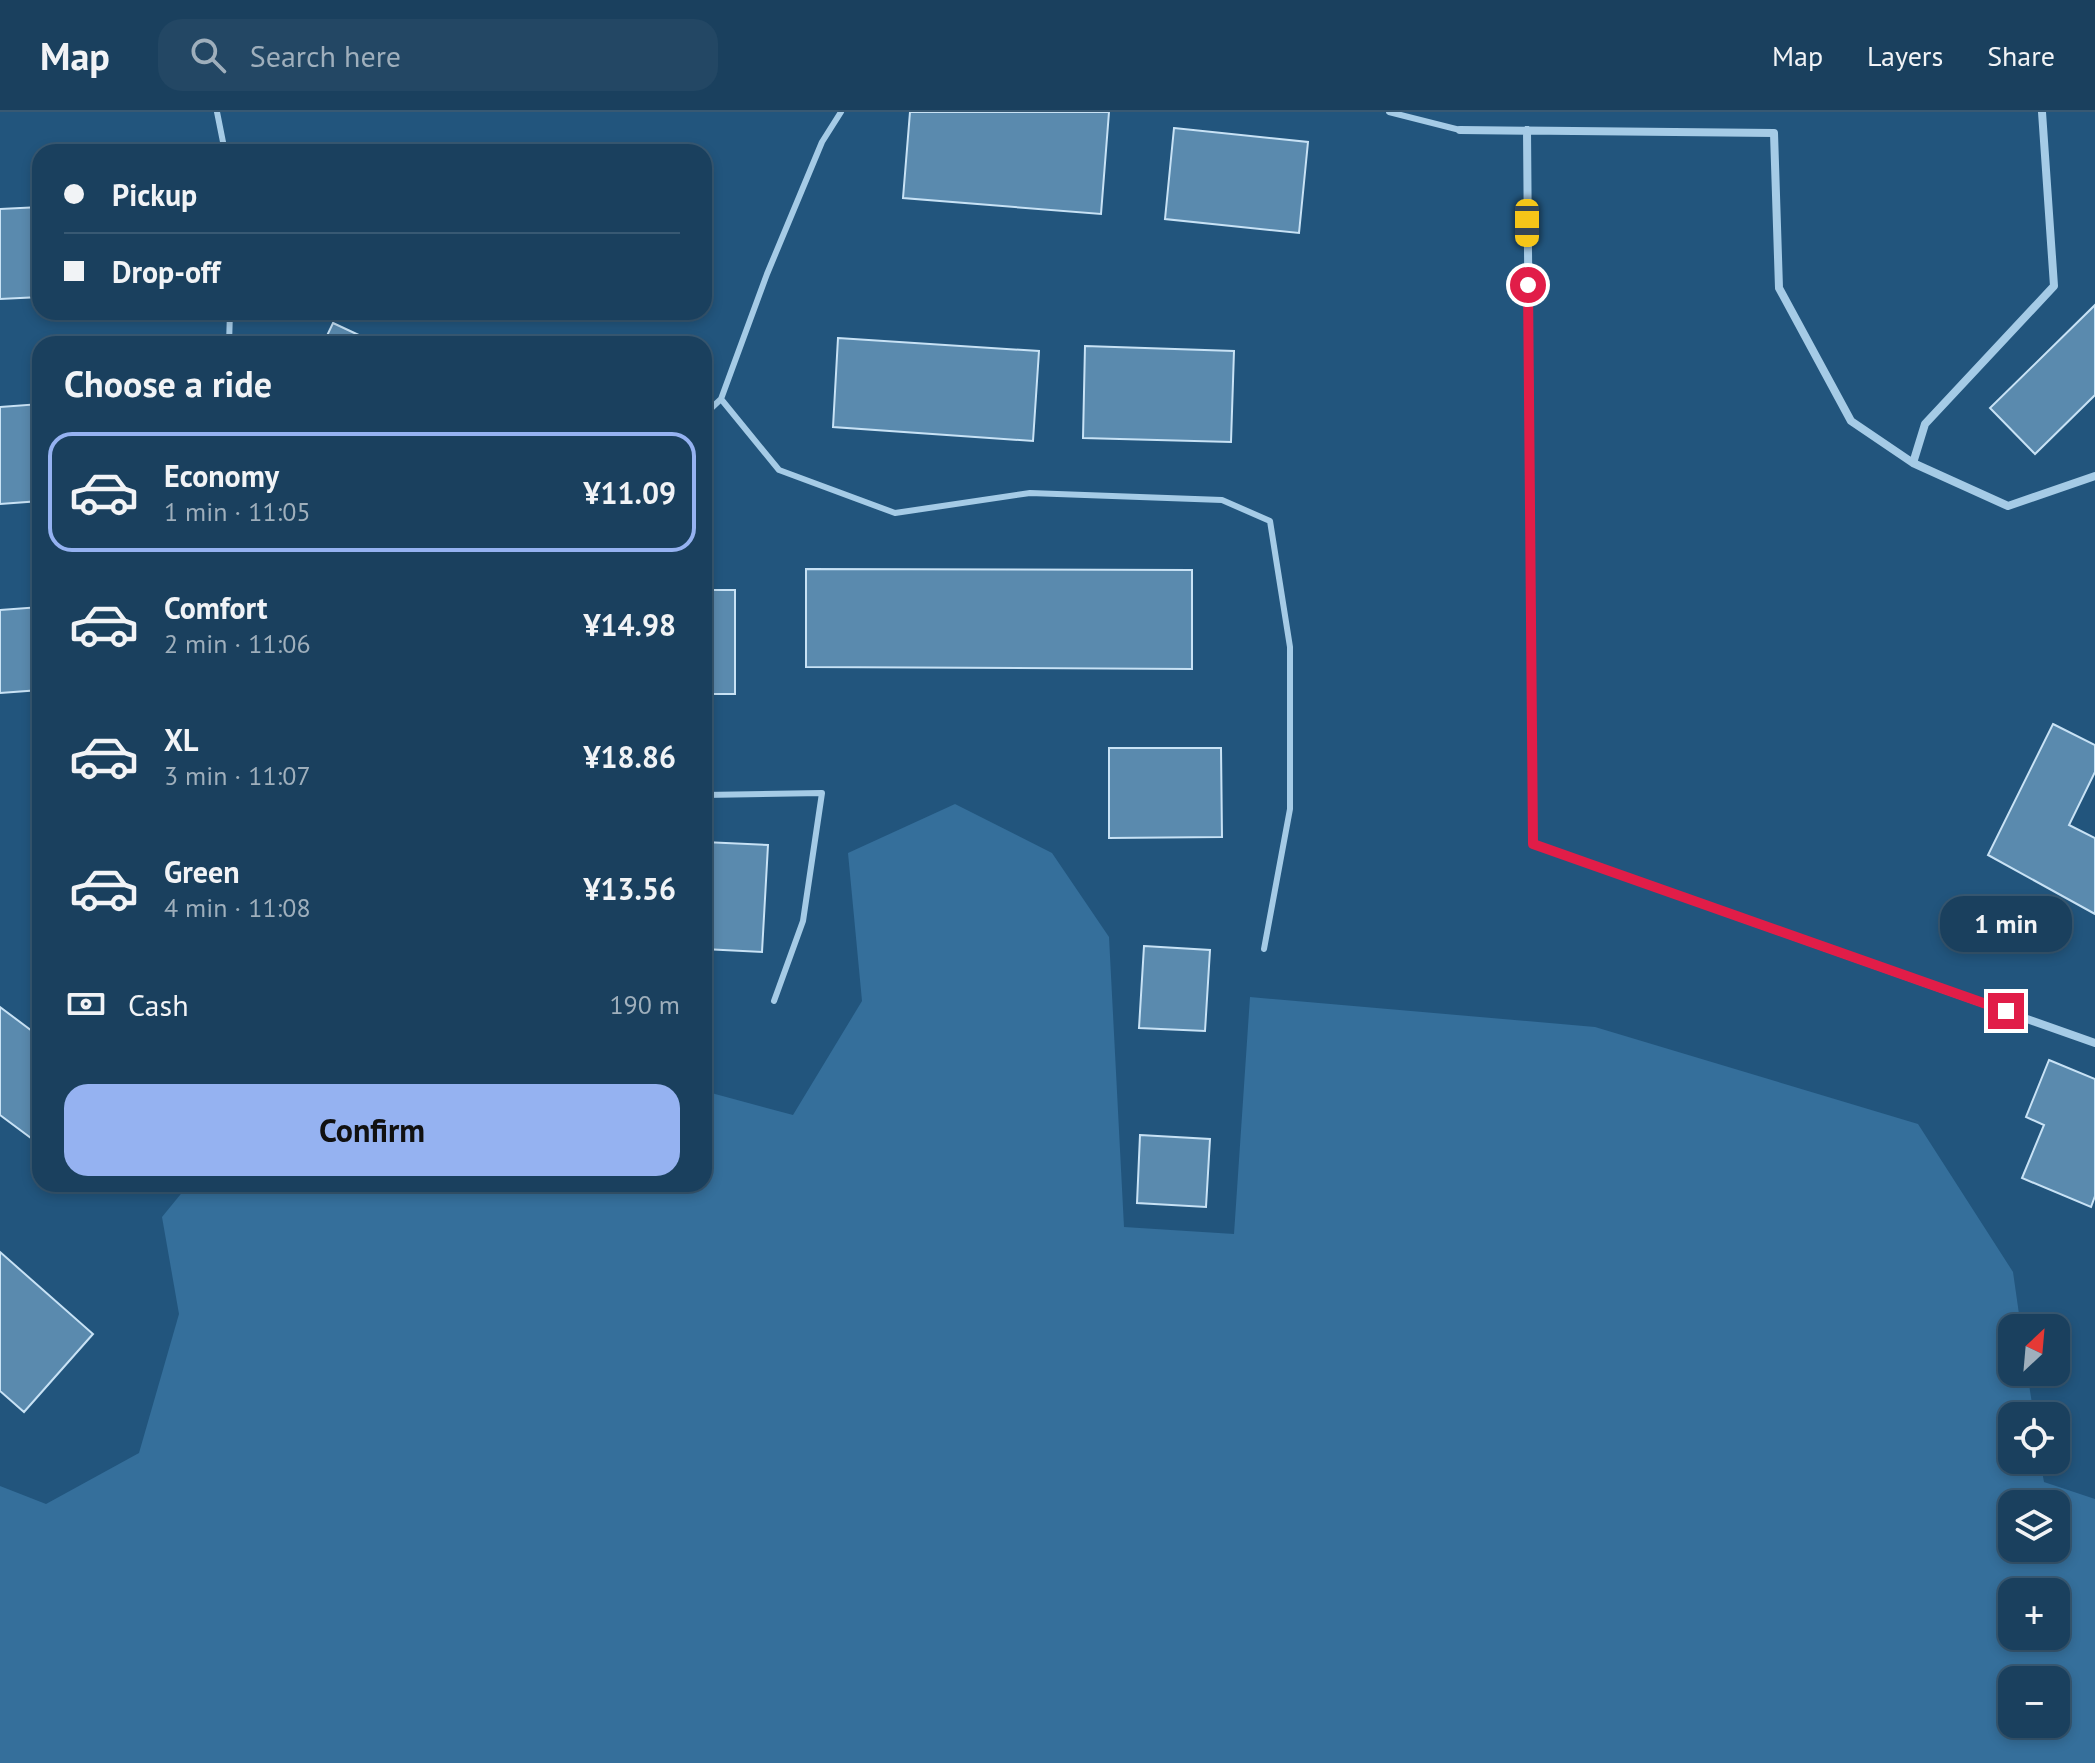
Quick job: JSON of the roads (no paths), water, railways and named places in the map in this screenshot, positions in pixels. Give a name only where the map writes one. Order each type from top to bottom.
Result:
[{"type":"street","points":[[1913,463],[1925,424],[2054,286],[2042,112]]},
{"type":"street","points":[[1460,130],[1774,133],[1779,288],[1851,421],[1913,463],[2008,506],[2095,476]]},
{"type":"street","points":[[1527,130],[1533,844],[2095,1043]]},
{"type":"lane","points":[[217,112],[223,144]]},
{"type":"lane","points":[[712,407],[721,399],[767,274],[822,142],[841,112]]},
{"type":"lane","points":[[1389,112],[1460,130]]},
{"type":"lane","points":[[721,399],[779,470],[895,513],[1030,493],[1222,500],[1270,521],[1290,647],[1290,809],[1264,949]]},
{"type":"lane","points":[[712,795],[822,793],[803,921],[774,1001]]}]
